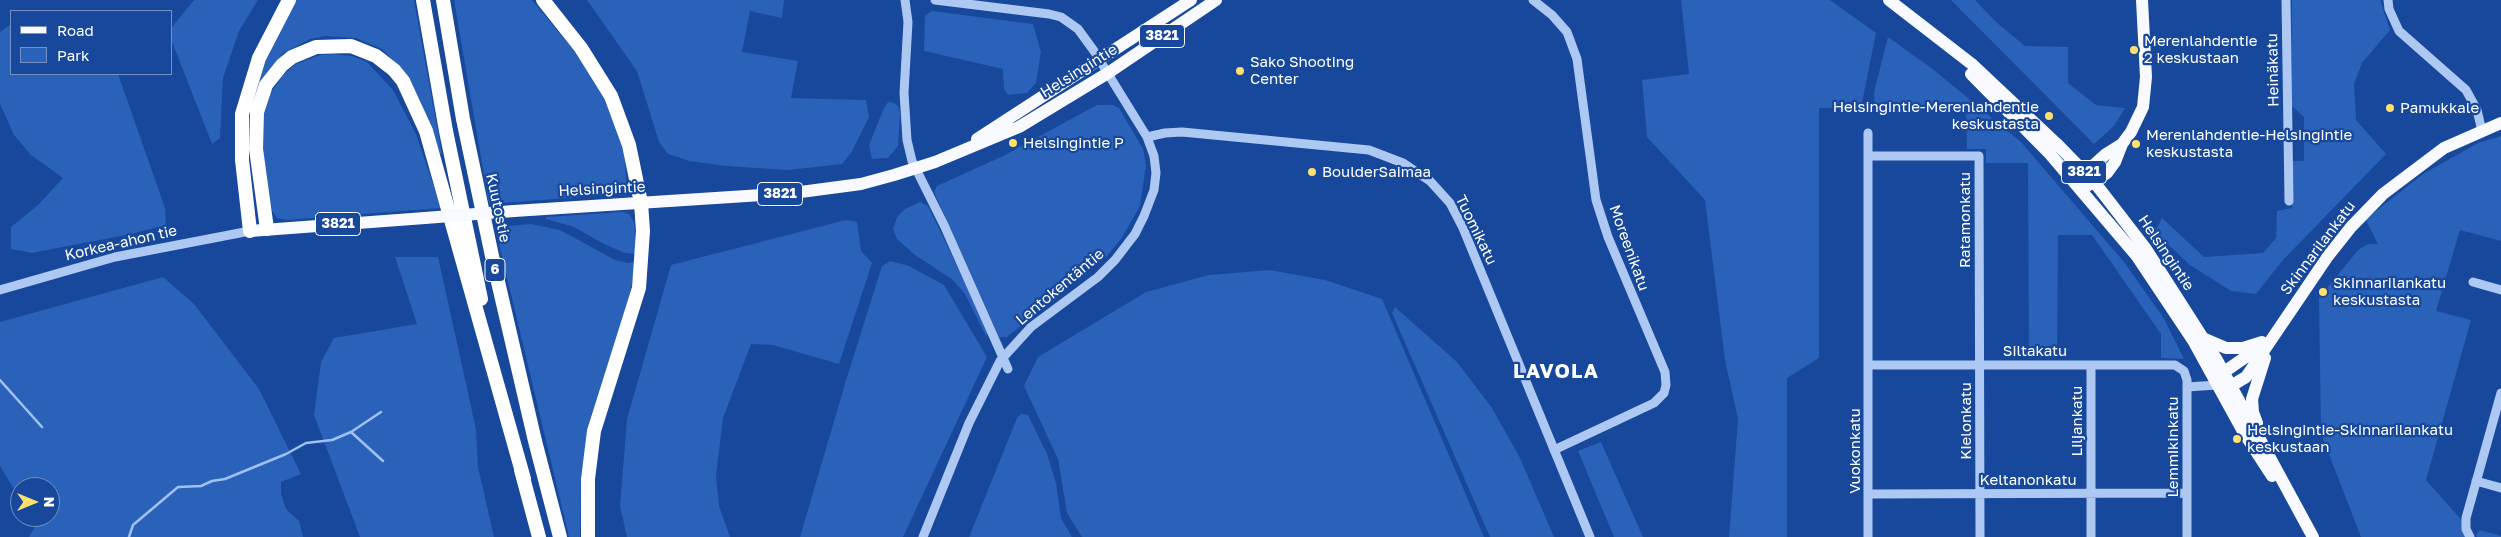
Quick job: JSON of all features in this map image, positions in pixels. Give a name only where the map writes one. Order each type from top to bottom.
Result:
[{"type":"highway","points":[[250,231],[242,160],[242,114],[247,92],[259,58],[289,0]]},
{"type":"highway","name":"6","points":[[423,0],[446,130],[482,302],[539,537]]},
{"type":"highway","name":"Kuutostie","points":[[443,0],[463,119],[490,246],[535,441],[560,537]]},
{"type":"highway","points":[[543,0],[581,48],[611,96],[629,145],[641,203],[644,231],[639,288],[594,430],[588,479],[588,537]]},
{"type":"highway","points":[[267,229],[257,158],[256,128],[260,98],[266,85],[282,64],[292,57],[316,47],[328,45],[351,46],[376,56],[403,80],[426,130],[524,479]]},
{"type":"main road","name":"Helsingintie","points":[[952,155],[1191,0]]},
{"type":"main road","name":"Helsingintie","points":[[250,231],[826,190],[861,184],[916,168],[1019,127],[1108,73],[1216,0]]},
{"type":"main road","name":"Helsingintie","points":[[1889,0],[1973,64],[2095,183],[2146,249],[2224,372],[2313,537]]},
{"type":"main road","points":[[2080,190],[2095,183],[2115,162],[2122,144],[2138,119],[2145,93],[2142,0]]},
{"type":"main road","name":"Helsingintie","points":[[1934,35],[2006,107],[2136,255],[2194,342],[2244,434],[2313,537]]},
{"type":"main road","name":"Skinnarilankatu","points":[[2231,386],[2246,377],[2328,256],[2378,198],[2444,148],[2501,123]]},
{"type":"main road","points":[[2080,190],[2086,173],[2106,154],[2122,144]]},
{"type":"main road","points":[[2203,338],[2216,345],[2231,348],[2244,348],[2271,339]]},
{"type":"main road","points":[[2271,339],[2254,388],[2252,405],[2273,462]]},
{"type":"main road","name":"Skinnarilankatu","points":[[2216,385],[2224,372],[2271,339]]},
{"type":"main road","points":[[2216,385],[2231,386]]},
{"type":"street","points":[[905,0],[908,22],[904,102],[907,140],[916,168],[944,224],[1004,356],[1008,369]]},
{"type":"street","name":"Lentokentäntie","points":[[923,537],[986,385],[1004,356],[1031,327],[1098,278],[1115,260],[1135,234],[1144,216],[1154,190],[1156,174],[1154,156],[1147,137],[1099,58],[1078,29],[1061,17],[1030,11],[934,0]]},
{"type":"street","points":[[1030,11],[1031,0]]},
{"type":"street","name":"Moreenikatu","points":[[1533,0],[1552,15],[1568,32],[1577,59],[1596,200],[1608,236],[1665,372],[1666,385],[1664,393],[1654,402],[1554,450]]},
{"type":"street","name":"Heinäkatu","points":[[2286,0],[2289,200]]},
{"type":"street","points":[[2388,0],[2389,9],[2399,30],[2466,90],[2477,110],[2482,131]]},
{"type":"street","name":"Tuomikatu","points":[[1147,137],[1182,132],[1362,149],[1396,160],[1430,181],[1450,203],[1463,228],[1590,537]]},
{"type":"street","points":[[1868,133],[1868,365]]},
{"type":"street","name":"Ratamonkatu","points":[[1868,156],[1979,156],[1979,365]]},
{"type":"street","name":"Korkea-ahon tie","points":[[0,290],[115,257],[250,231]]},
{"type":"street","points":[[2472,282],[2501,290]]},
{"type":"street","name":"Siltakatu","points":[[1868,365],[2175,365],[2184,372],[2187,387]]},
{"type":"street","name":"Vuokonkatu","points":[[1868,365],[1868,537]]},
{"type":"street","name":"Kielonkatu","points":[[1979,365],[1980,537]]},
{"type":"street","name":"Liljankatu","points":[[2091,365],[2091,537]]},
{"type":"street","name":"Lemmikinkatu","points":[[2187,537],[2187,387],[2216,385]]},
{"type":"street","points":[[2470,537],[2466,529],[2466,518],[2501,392]]},
{"type":"street","points":[[2476,481],[2501,488]]},
{"type":"street","name":"Keltanonkatu","points":[[1868,494],[2187,493]]},
{"type":"green space","points":[[194,0],[258,0],[239,31],[223,78],[220,138],[212,144],[172,42],[172,27]]},
{"type":"green space","points":[[295,0],[414,0],[442,154],[438,154],[422,105],[406,73],[382,49],[356,38],[325,36],[310,39],[282,54],[258,86],[253,101],[260,67]]},
{"type":"green space","points":[[454,0],[532,0],[575,52],[604,96],[616,125],[624,155],[627,185],[619,194],[489,204]]},
{"type":"green space","points":[[587,0],[784,0],[782,18],[750,11],[742,52],[798,61],[791,98],[866,100],[869,117],[851,153],[842,164],[788,170],[726,166],[690,161],[668,154],[659,142],[637,71]]},
{"type":"green space","points":[[1681,0],[1830,0],[1876,33],[1861,108],[1819,108],[1819,358],[1787,378],[1787,537],[1729,537],[1738,419],[1725,360],[1705,200],[1647,137],[1642,80],[1689,74]]},
{"type":"green space","points":[[1951,0],[1975,0],[1996,22],[2025,46],[2068,47],[2068,83],[2096,105],[2125,108],[2114,126],[2094,144]]},
{"type":"green space","points":[[2292,0],[2380,0],[2390,30],[2362,63],[2354,84],[2356,120],[2386,154],[2283,260],[2256,294],[2231,291],[2190,265],[2155,232],[2162,218],[2204,257],[2263,253],[2276,238],[2277,211],[2292,208],[2292,161],[2304,161],[2304,117],[2291,105]]},
{"type":"green space","points":[[932,11],[1033,24],[1041,52],[1036,83],[1027,93],[1008,95],[1004,89],[1003,69],[924,51],[925,16]]},
{"type":"green space","points":[[10,25],[10,75],[118,75],[165,208],[166,225],[131,234],[32,253],[11,249],[11,227],[38,205],[63,178],[31,155],[14,135],[0,104],[0,32]]},
{"type":"green space","points":[[1888,37],[1934,70],[2021,142],[2124,262],[2163,317],[2184,359],[2161,358],[2161,334],[2092,235],[2058,235],[2057,358],[2029,358],[2028,163],[1986,163],[1986,149],[1967,149],[1966,107],[1875,107],[1874,92]]},
{"type":"green space","points":[[320,55],[352,56],[367,62],[393,90],[416,134],[441,208],[286,220],[277,218],[269,205],[261,155],[262,116],[267,99],[283,75],[296,64]]},
{"type":"green space","points":[[888,102],[898,106],[900,114],[898,146],[888,158],[872,159],[869,145]]},
{"type":"green space","points":[[1097,105],[1113,105],[1119,108],[1143,149],[1146,165],[1140,206],[1121,239],[1106,257],[1007,337],[999,337],[934,192],[937,186],[1003,156]]},
{"type":"green space","points":[[2501,136],[2501,241],[2460,230],[2436,311],[2471,320],[2426,480],[2466,525],[2470,537],[2361,537],[2321,434],[2319,298],[2358,250],[2368,244],[2378,244],[2366,220],[2376,211],[2423,174],[2478,143]]},
{"type":"green space","points":[[920,202],[928,206],[989,332],[986,336],[965,294],[953,280],[915,255],[897,239],[893,229],[897,217],[905,209]]},
{"type":"green space","points":[[623,212],[629,214],[634,222],[637,254],[625,253],[602,243],[574,227],[546,219],[546,217]]},
{"type":"green space","points":[[846,220],[857,222],[861,251],[872,263],[839,364],[773,345],[751,344],[723,418],[716,476],[719,506],[730,537],[627,537],[620,506],[627,419],[671,265]]},
{"type":"green space","points":[[531,224],[560,230],[615,260],[628,263],[636,262],[629,298],[590,419],[581,476],[580,537],[569,537],[495,227]]},
{"type":"green space","points":[[395,257],[438,257],[476,429],[478,467],[494,537],[360,537],[314,415],[321,362],[334,338],[417,324]]},
{"type":"green space","points":[[890,261],[909,266],[944,285],[987,357],[903,537],[800,537],[882,266]]},
{"type":"green space","points":[[1270,270],[1325,280],[1382,299],[1484,537],[1082,537],[1067,513],[1058,459],[1024,386],[1038,357],[1146,292],[1209,275]]},
{"type":"green space","points":[[163,277],[194,304],[259,389],[301,474],[281,482],[281,494],[286,509],[299,521],[303,537],[29,537],[35,527],[60,527],[60,477],[10,477],[10,482],[0,466],[0,322]]},
{"type":"green space","points":[[1395,307],[1457,362],[1492,408],[1520,458],[1554,537],[1490,537],[1392,313]]},
{"type":"green space","points":[[1021,414],[1028,415],[1047,454],[1056,483],[1061,518],[1072,537],[969,537],[1017,418]]},
{"type":"green space","points":[[1601,442],[1643,537],[1614,537],[1578,451]]},
{"type":"green space","points":[[2480,530],[2501,537],[2477,537],[2476,535]]},
{"type":"waterway","points":[[0,380],[42,427]]},
{"type":"waterway","points":[[129,537],[133,525],[178,487],[201,486],[212,481],[225,479],[286,454],[306,443],[332,440],[351,432],[381,412]]},
{"type":"waterway","points":[[351,432],[383,461]]},
{"type":"place","name":"Merenlahdentie 2 keskustaan","points":[[2134,50]]},
{"type":"place","name":"Sako Shooting Center","points":[[1240,71]]},
{"type":"place","name":"Pamukkale","points":[[2390,108]]},
{"type":"place","name":"Helsingintie-Merenlahdentie keskustasta","points":[[2049,116]]},
{"type":"place","name":"Helsingintie P","points":[[1013,143]]},
{"type":"place","name":"Merenlahdentie-Helsingintie keskustasta","points":[[2136,144]]},
{"type":"place","name":"BoulderSaimaa","points":[[1312,172]]},
{"type":"place","name":"Skinnarilankatu keskustasta","points":[[2323,292]]},
{"type":"place","name":"Helsingintie-Skinnarilankatu keskustaan","points":[[2237,439]]},
{"type":"district","name":"LAVOLA","points":[[1556,372]]}]
